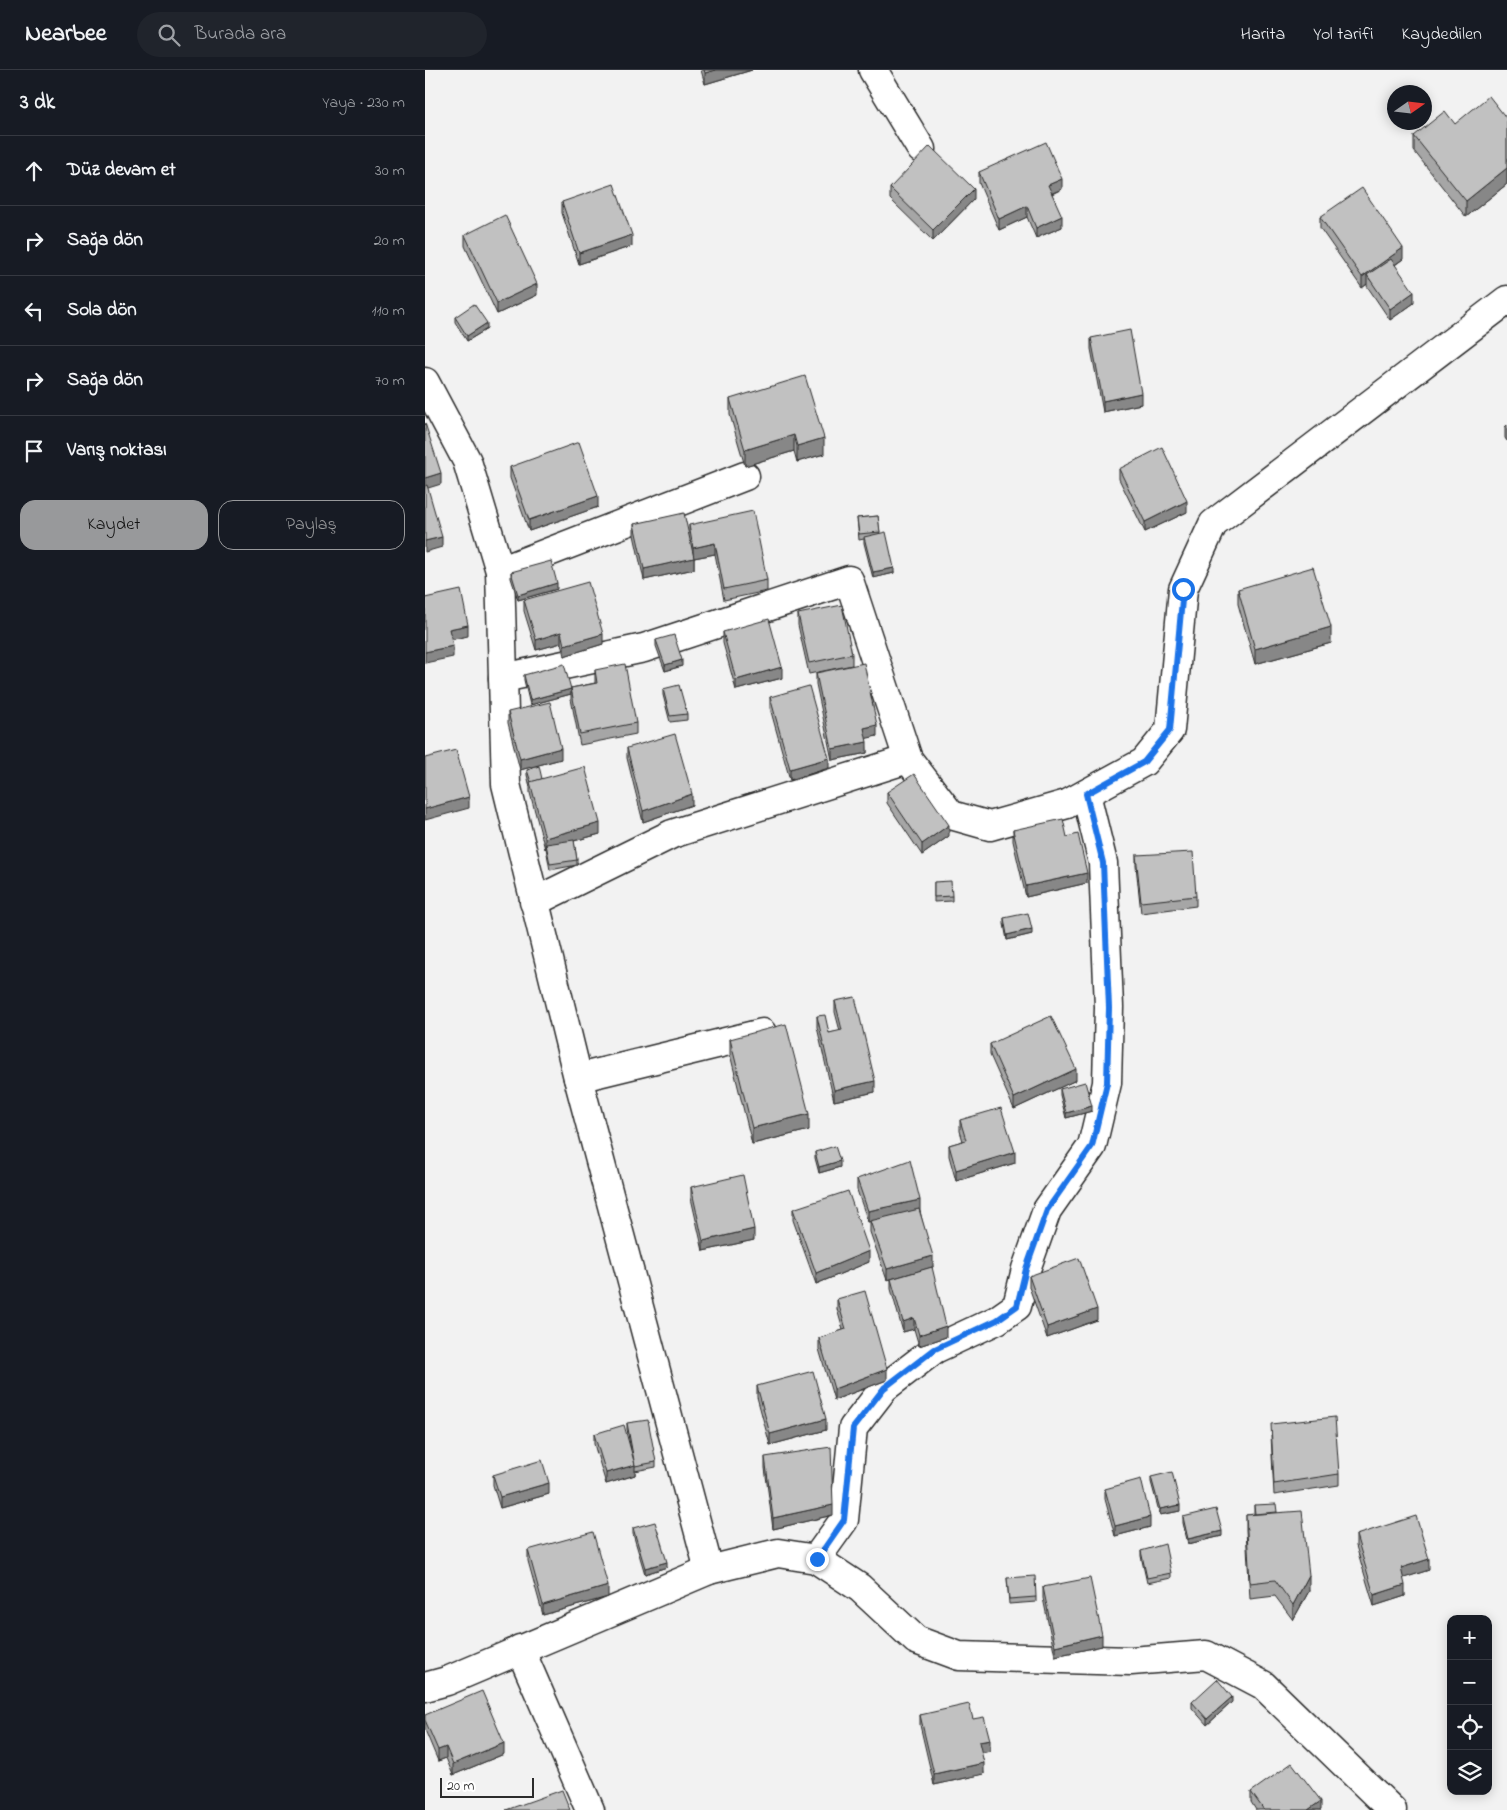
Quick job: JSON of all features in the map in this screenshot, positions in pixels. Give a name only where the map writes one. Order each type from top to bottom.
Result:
[{"type":"street","points":[[873,70],[921,149]]},
{"type":"street","points":[[503,678],[644,648],[849,580],[908,759],[951,815],[990,826],[1067,804],[1144,762],[1170,730],[1183,589],[1213,524],[1507,300]]},
{"type":"street","points":[[425,382],[467,461],[500,571],[506,784],[577,1078],[709,1570]]},
{"type":"street","points":[[500,571],[745,476]]},
{"type":"street","points":[[534,902],[672,834],[908,759]]},
{"type":"street","points":[[817,1559],[844,1520],[853,1428],[884,1388],[935,1349],[997,1320],[1017,1306],[1026,1269],[1047,1210],[1092,1146],[1107,1083],[1109,1008],[1103,863],[1086,794]]},
{"type":"street","points":[[577,1078],[762,1033]]},
{"type":"street","points":[[425,1687],[447,1681],[709,1570],[778,1553],[817,1559],[860,1588],[915,1640],[959,1656],[1131,1660],[1206,1655],[1263,1685],[1392,1810]]},
{"type":"street","points":[[520,1649],[589,1810]]},
{"type":"building","points":[[704,70],[716,70],[705,73]]},
{"type":"building","points":[[1489,96],[1507,119],[1507,168],[1466,201],[1414,136],[1421,130],[1432,130],[1432,121],[1445,111],[1455,124]]},
{"type":"building","points":[[1046,142],[1062,179],[1048,185],[1062,216],[1036,228],[1027,206],[999,219],[979,172]]},
{"type":"building","points":[[930,146],[974,189],[933,230],[890,188]]},
{"type":"building","points":[[614,184],[632,235],[579,253],[562,202]]},
{"type":"building","points":[[1362,188],[1403,248],[1362,277],[1320,217]]},
{"type":"building","points":[[505,215],[537,284],[497,303],[465,235]]},
{"type":"building","points":[[1391,259],[1414,292],[1390,309],[1367,275]]},
{"type":"building","points":[[474,304],[487,323],[467,336],[455,317]]},
{"type":"building","points":[[1130,330],[1141,393],[1103,401],[1091,338]]},
{"type":"building","points":[[805,376],[824,438],[797,446],[794,435],[745,450],[730,399]]},
{"type":"building","points":[[425,423],[441,473],[425,478]]},
{"type":"building","points":[[579,442],[598,496],[529,520],[510,467]]},
{"type":"building","points":[[1162,447],[1187,501],[1145,522],[1119,469]]},
{"type":"building","points":[[427,485],[442,537],[425,541],[425,486]]},
{"type":"building","points":[[753,511],[767,580],[724,589],[715,543],[693,548],[689,525]]},
{"type":"building","points":[[684,513],[694,558],[644,569],[634,524]]},
{"type":"building","points":[[878,516],[880,532],[859,534],[857,518]]},
{"type":"building","points":[[886,532],[894,568],[873,572],[864,537]]},
{"type":"building","points":[[551,561],[557,583],[518,595],[511,572]]},
{"type":"building","points":[[1313,567],[1331,627],[1255,649],[1238,589]]},
{"type":"building","points":[[588,582],[603,634],[564,645],[561,632],[536,640],[524,600]]},
{"type":"building","points":[[461,590],[468,625],[449,629],[453,646],[425,652],[425,598]]},
{"type":"building","points":[[842,605],[852,654],[809,663],[798,614]]},
{"type":"building","points":[[769,619],[782,667],[736,680],[723,632]]},
{"type":"building","points":[[674,635],[682,660],[665,665],[656,640]]},
{"type":"building","points":[[864,663],[877,725],[864,728],[867,742],[832,749],[816,673]]},
{"type":"building","points":[[564,664],[571,689],[530,700],[524,675]]},
{"type":"building","points":[[625,664],[636,723],[580,734],[571,688],[597,683],[595,670]]},
{"type":"building","points":[[679,685],[687,714],[670,716],[663,689]]},
{"type":"building","points":[[809,686],[829,758],[790,769],[770,697]]},
{"type":"building","points":[[550,702],[561,748],[520,759],[508,712]]},
{"type":"building","points":[[675,734],[692,794],[643,811],[627,748]]},
{"type":"building","points":[[456,750],[469,797],[425,809],[425,758]]},
{"type":"building","points":[[539,766],[542,779],[531,782],[527,770]]},
{"type":"building","points":[[585,767],[600,823],[545,838],[530,782]]},
{"type":"building","points":[[914,774],[949,825],[922,844],[887,792]]},
{"type":"building","points":[[1063,819],[1067,837],[1078,834],[1087,873],[1026,886],[1013,830]]},
{"type":"building","points":[[574,840],[577,860],[550,864],[546,844]]},
{"type":"building","points":[[1193,852],[1196,896],[1141,902],[1136,855]]},
{"type":"building","points":[[951,881],[952,896],[934,897],[934,882]]},
{"type":"building","points":[[1028,913],[1032,929],[1007,935],[1004,918]]},
{"type":"building","points":[[855,997],[875,1081],[834,1090],[817,1016],[825,1015],[829,1033],[842,1030],[835,1001]]},
{"type":"building","points":[[1051,1016],[1076,1069],[1014,1098],[990,1044]]},
{"type":"building","points":[[786,1024],[809,1114],[752,1128],[730,1039]]},
{"type":"building","points":[[1085,1082],[1092,1106],[1066,1113],[1060,1089]]},
{"type":"building","points":[[1001,1108],[1015,1152],[956,1170],[949,1145],[966,1140],[960,1120]]},
{"type":"building","points":[[835,1146],[840,1161],[819,1167],[815,1152]]},
{"type":"building","points":[[910,1160],[920,1200],[868,1211],[857,1179]]},
{"type":"building","points":[[743,1175],[754,1229],[703,1241],[691,1187]]},
{"type":"building","points":[[848,1191],[869,1251],[816,1273],[793,1209]]},
{"type":"building","points":[[919,1209],[933,1256],[887,1269],[870,1221]]},
{"type":"building","points":[[1079,1258],[1097,1309],[1047,1327],[1029,1276]]},
{"type":"building","points":[[932,1267],[946,1326],[919,1335],[914,1318],[903,1322],[891,1279]]},
{"type":"building","points":[[865,1291],[887,1369],[834,1389],[819,1338],[846,1329],[837,1299]]},
{"type":"building","points":[[813,1371],[826,1419],[770,1434],[757,1386]]},
{"type":"building","points":[[1335,1417],[1339,1474],[1274,1484],[1271,1424]]},
{"type":"building","points":[[648,1420],[656,1462],[635,1466],[627,1423]]},
{"type":"building","points":[[624,1425],[635,1465],[606,1473],[594,1434]]},
{"type":"building","points":[[831,1447],[833,1505],[773,1518],[765,1457]]},
{"type":"building","points":[[542,1460],[549,1483],[500,1497],[493,1475]]},
{"type":"building","points":[[1172,1472],[1180,1505],[1160,1509],[1151,1477]]},
{"type":"building","points":[[1141,1479],[1150,1517],[1115,1526],[1105,1489]]},
{"type":"building","points":[[1276,1504],[1277,1512],[1255,1514],[1254,1505]]},
{"type":"building","points":[[1216,1509],[1222,1531],[1188,1539],[1183,1517]]},
{"type":"building","points":[[1302,1511],[1309,1575],[1293,1605],[1275,1580],[1250,1583],[1246,1515]]},
{"type":"building","points":[[1416,1516],[1429,1559],[1401,1568],[1405,1585],[1374,1595],[1356,1535]]},
{"type":"building","points":[[655,1522],[667,1562],[645,1568],[633,1528]]},
{"type":"building","points":[[593,1532],[608,1586],[543,1605],[528,1550]]},
{"type":"building","points":[[1165,1544],[1171,1573],[1147,1578],[1141,1551]]},
{"type":"building","points":[[1035,1576],[1036,1597],[1009,1599],[1007,1578]]},
{"type":"building","points":[[1090,1578],[1102,1635],[1055,1646],[1043,1587]]},
{"type":"building","points":[[1217,1679],[1232,1697],[1207,1719],[1192,1702]]},
{"type":"building","points":[[482,1691],[504,1743],[453,1764],[446,1747],[438,1750],[425,1720],[425,1715]]},
{"type":"building","points":[[969,1704],[973,1719],[984,1717],[990,1740],[979,1742],[984,1763],[934,1774],[920,1715]]},
{"type":"building","points":[[1292,1763],[1321,1801],[1308,1810],[1264,1810],[1251,1792]]},
{"type":"building","points":[[562,1790],[570,1810],[506,1810]]},
{"type":"route","points":[[817,1559],[844,1520],[853,1428],[884,1388],[935,1349],[997,1320],[1017,1306],[1026,1269],[1047,1210],[1092,1146],[1107,1083],[1109,1008],[1103,863],[1086,794],[1144,762],[1170,730],[1183,589]]}]
